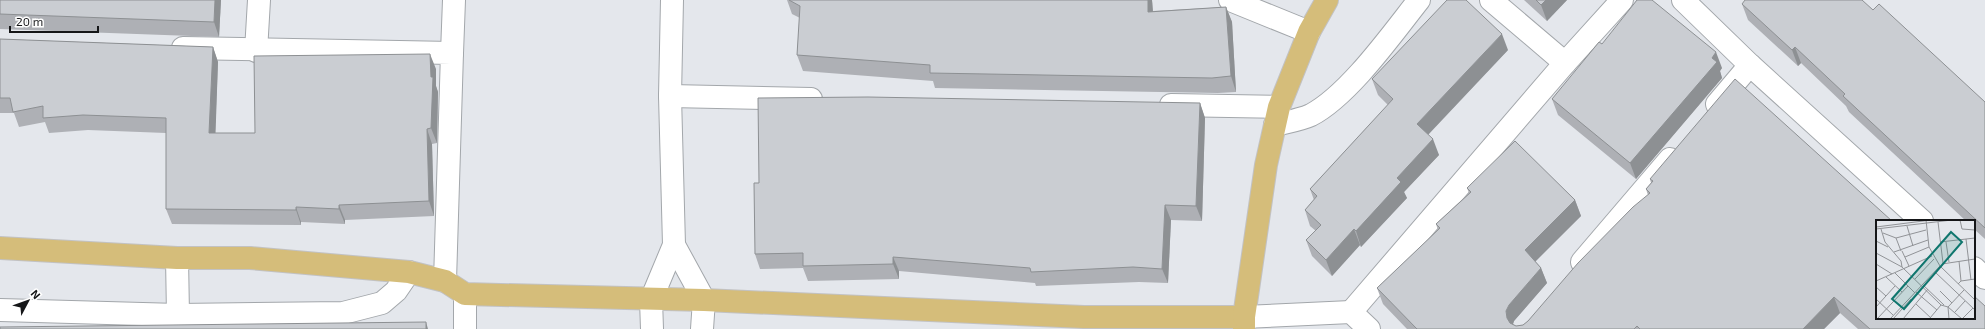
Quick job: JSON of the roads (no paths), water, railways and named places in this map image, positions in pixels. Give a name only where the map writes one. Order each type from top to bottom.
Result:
[{"type":"main road","points":[[0,248],[178,258],[250,258],[409,272],[445,281],[465,294],[651,300],[704,300],[1084,323],[1244,323],[1266,165],[1277,116],[1310,32],[1327,0]]},
{"type":"street","points":[[256,51],[259,0]]},
{"type":"street","points":[[445,281],[454,0]]},
{"type":"street","points":[[652,329],[651,300],[674,245],[670,96],[672,0]]},
{"type":"street","points":[[1230,0],[1310,32]]},
{"type":"street","points":[[1152,105],[1277,116],[1310,115],[1331,101],[1384,45],[1419,0]]},
{"type":"street","points":[[1490,0],[1565,63]]},
{"type":"street","points":[[1244,323],[1351,312],[1565,63],[1622,0]]},
{"type":"street","points":[[1682,0],[1750,65],[1921,220]]},
{"type":"street","points":[[163,47],[256,51],[452,53]]},
{"type":"street","points":[[1704,119],[1750,65]]},
{"type":"street","points":[[670,96],[828,99]]},
{"type":"street","points":[[1570,275],[1683,143]]},
{"type":"street","points":[[674,245],[704,300],[702,329]]},
{"type":"street","points":[[178,258],[178,315]]},
{"type":"street","points":[[1975,269],[1985,278]]},
{"type":"street","points":[[0,310],[178,315],[343,313],[382,303],[396,291],[409,272]]},
{"type":"street","points":[[465,294],[465,329]]},
{"type":"street","points":[[1351,312],[1369,329]]}]
